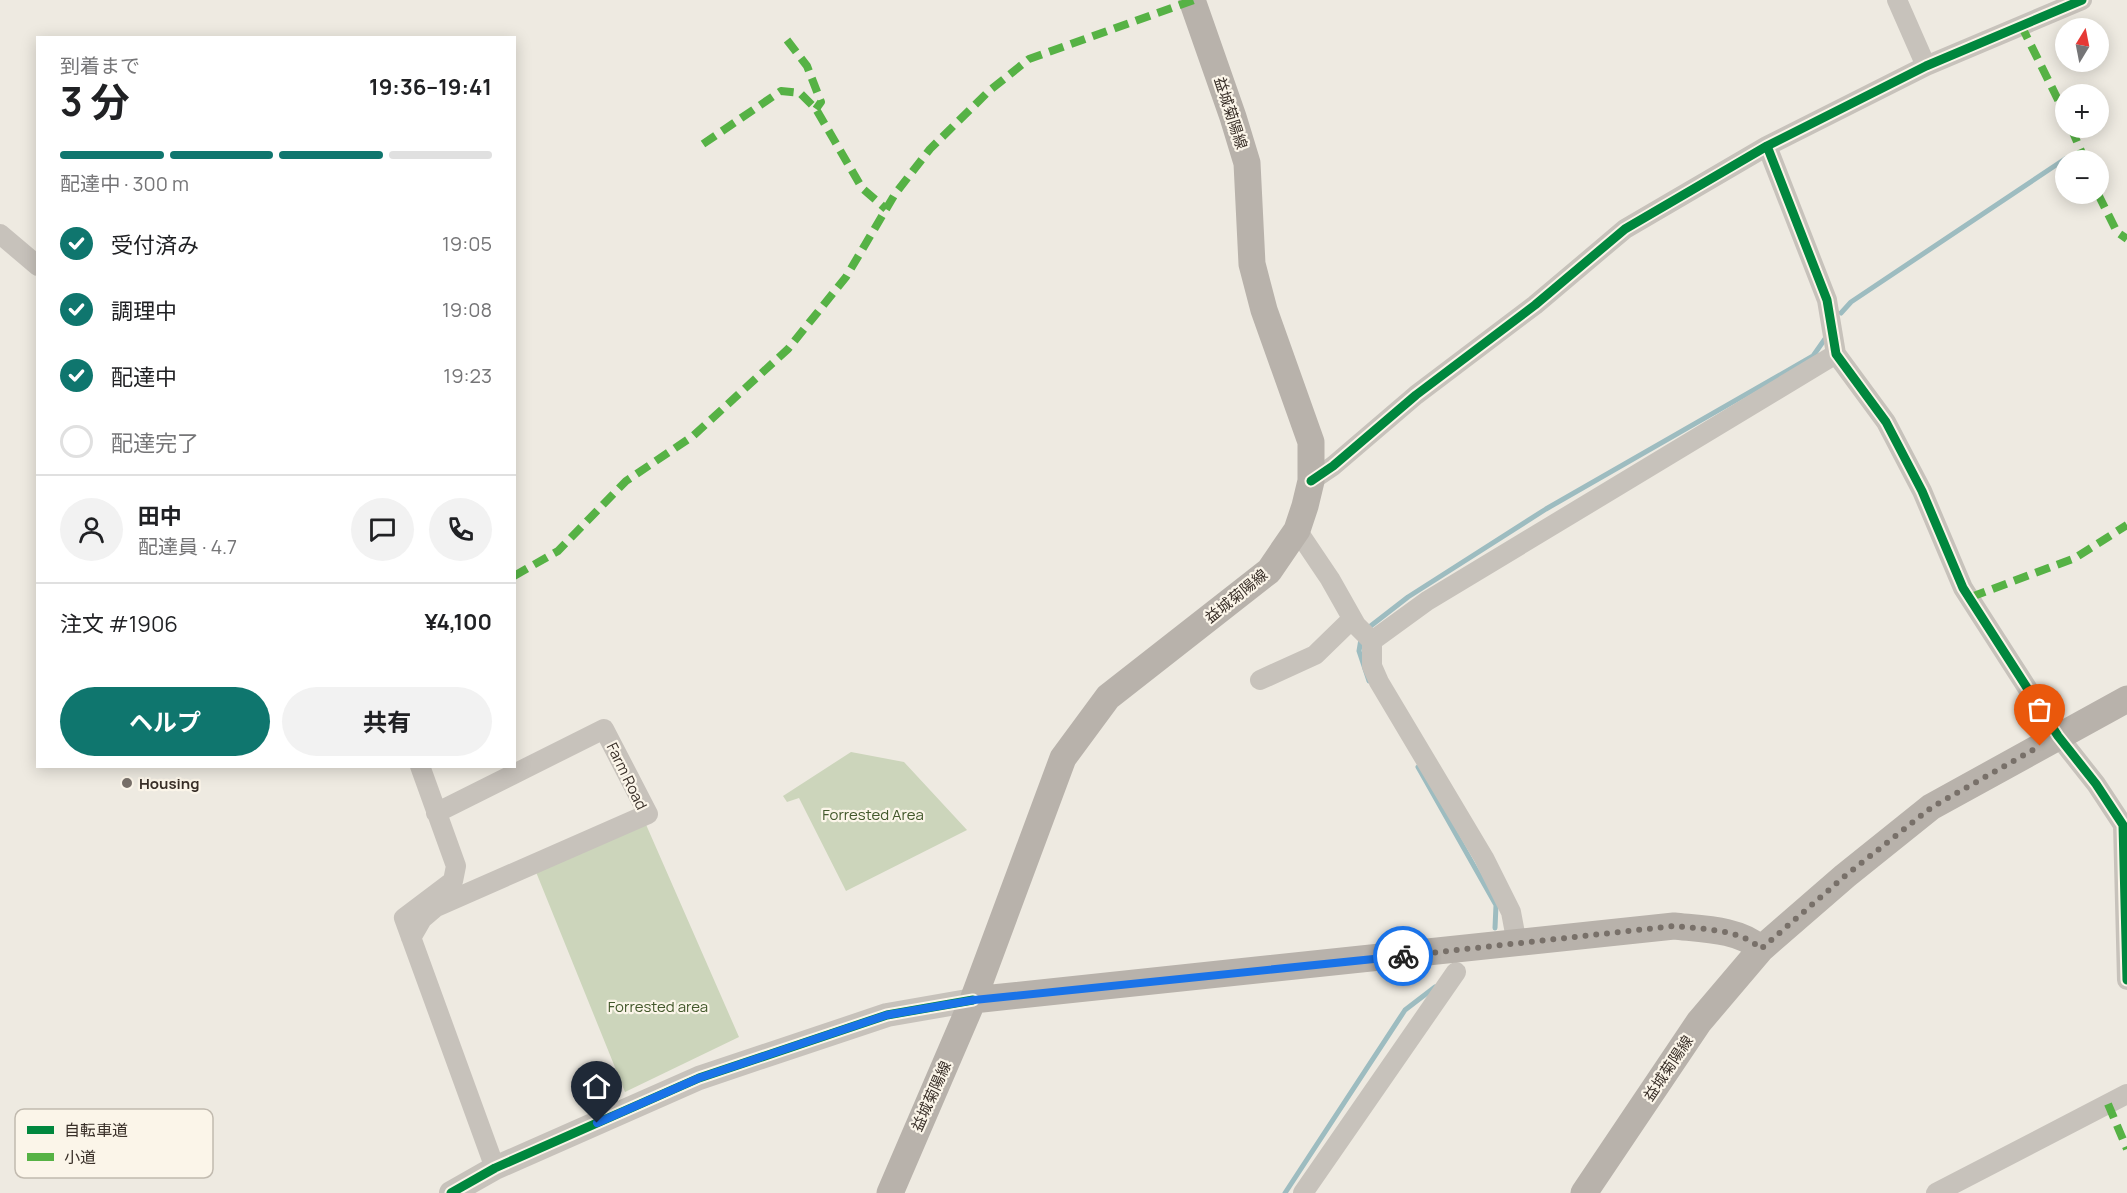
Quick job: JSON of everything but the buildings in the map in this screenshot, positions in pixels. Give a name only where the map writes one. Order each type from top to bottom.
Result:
[{"type":"main road","name":"益城菊陽線","points":[[890,1193],[974,1000],[1063,758],[1108,696],[1269,571],[1298,530],[1311,481],[1311,442],[1264,310],[1252,264],[1247,163],[1192,0]]},
{"type":"main road","name":"益城菊陽線","points":[[1584,1193],[1699,1022],[1761,949],[1845,876],[1932,807],[2127,699]]},
{"type":"main road","points":[[974,1000],[1674,926],[1716,931],[1756,944],[1761,949]]},
{"type":"street","points":[[1897,0],[1926,66]]},
{"type":"street","points":[[1311,481],[1333,466],[1416,395],[1535,305],[1625,229],[1767,146],[1926,66],[2074,1]]},
{"type":"street","points":[[1767,146],[1827,300],[1836,354],[1886,422],[1922,490],[1963,588],[2058,736],[2108,800],[2123,825],[2127,980]]},
{"type":"street","points":[[0,234],[36,264]]},
{"type":"street","points":[[1372,641],[1427,601],[1836,354]]},
{"type":"street","points":[[1298,530],[1330,579],[1352,619],[1372,641],[1372,666],[1379,682],[1484,858],[1511,912],[1517,944]]},
{"type":"street","points":[[1260,680],[1315,655],[1352,619]]},
{"type":"street","name":"Farm Road","points":[[411,938],[422,919],[436,907],[648,813],[604,729],[436,813]]},
{"type":"street","points":[[421,768],[456,866],[453,881],[404,918],[495,1168]]},
{"type":"street","points":[[1303,1193],[1456,972]]},
{"type":"street","points":[[451,1193],[495,1168],[699,1078],[887,1015],[974,1000]]},
{"type":"street","points":[[1936,1193],[2127,1094]]},
{"type":"green space","name":"Forrested Area","points":[[851,752],[904,762],[967,830],[846,891],[799,798],[787,802],[783,796]]},
{"type":"green space","name":"Forrested area","points":[[644,820],[739,1037],[625,1092],[536,872]]},
{"type":"waterway","points":[[1841,313],[1851,302],[2055,166]]},
{"type":"waterway","points":[[1368,628],[1408,597],[1546,509],[1813,356],[1827,336]]},
{"type":"waterway","points":[[1361,639],[1359,651],[1369,681]]},
{"type":"waterway","points":[[1418,767],[1496,905],[1495,928]]},
{"type":"waterway","points":[[1285,1193],[1405,1010],[1435,987]]},
{"type":"marked path","points":[[516,575],[558,551],[626,481],[693,436],[788,349],[846,277],[895,194],[930,149],[989,91],[1029,59],[1194,0]]},
{"type":"marked path","points":[[2021,25],[2055,94]]},
{"type":"marked path","points":[[787,40],[807,66],[821,102],[816,109]]},
{"type":"marked path","points":[[703,144],[781,91],[800,93],[816,109],[862,188],[886,209]]},
{"type":"marked path","points":[[2075,138],[2081,150]]},
{"type":"marked path","points":[[2103,204],[2117,232],[2127,239]]},
{"type":"marked path","points":[[1971,597],[2075,558],[2127,525]]},
{"type":"marked path","points":[[2108,1104],[2127,1149]]},
{"type":"cycle path","points":[[1311,481],[1333,466],[1416,395],[1535,305],[1625,229],[1767,146],[1926,66],[2082,0]]},
{"type":"cycle path","points":[[1767,146],[1827,300],[1836,354],[1886,422],[1922,491],[1963,588],[2058,736],[2096,784],[2123,825],[2127,980]]},
{"type":"cycle path","points":[[451,1193],[495,1168],[699,1078],[887,1015],[973,1000]]},
{"type":"way so far","points":[[1403,956],[1674,926],[1716,931],[1756,944],[1761,949],[1845,876],[1932,807],[2040,746]]},
{"type":"place","name":"Housing","points":[[127,783]]},
{"type":"route","points":[[597,1123],[699,1078],[887,1015],[974,1000],[1403,956]]}]
